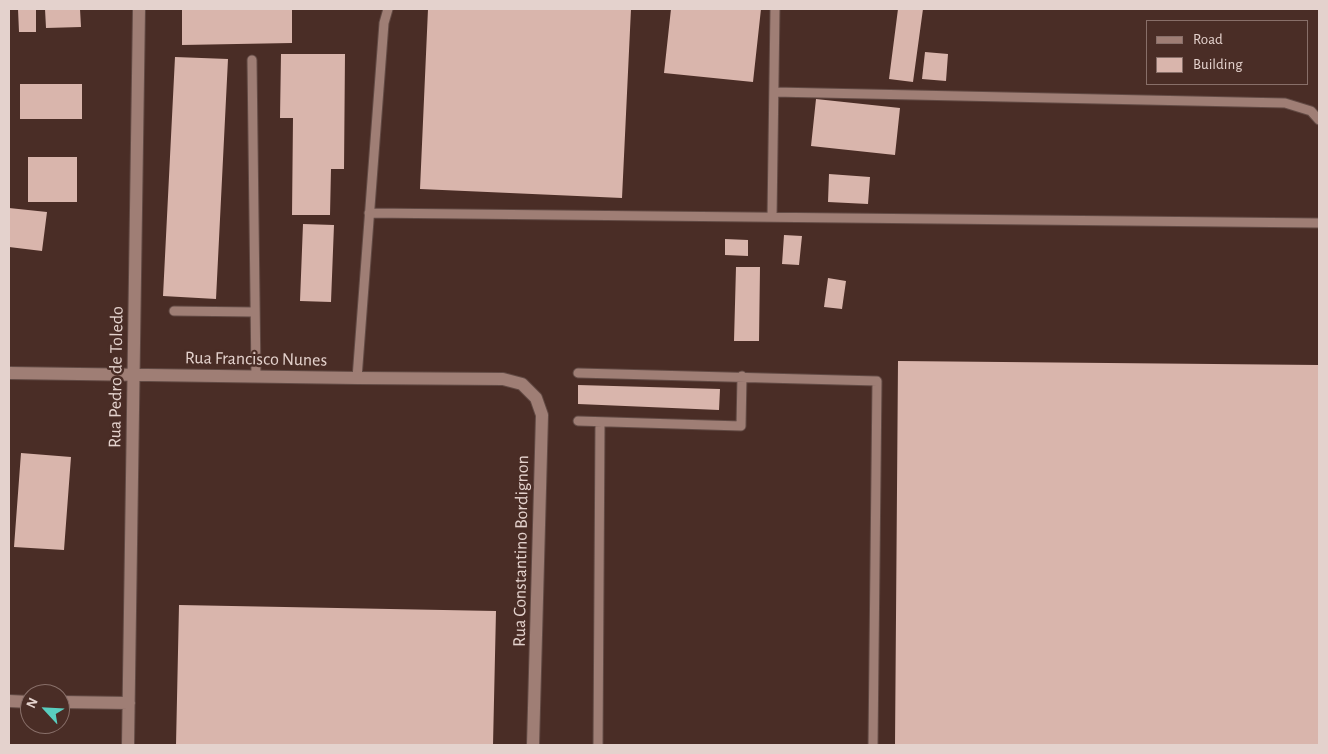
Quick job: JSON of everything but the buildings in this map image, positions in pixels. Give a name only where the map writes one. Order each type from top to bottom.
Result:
[{"type":"street","name":"Rua Pedro de Toledo","points":[[128,745],[139,9]]},
{"type":"street","name":"Rua Francisco Nunes","points":[[9,373],[503,379]]},
{"type":"street","name":"Rua Constantino Bordignon","points":[[503,379],[513,380],[530,390],[536,398],[542,415],[533,745]]},
{"type":"street","points":[[70,702],[129,703]]},
{"type":"lane","points":[[357,378],[384,23],[388,9]]},
{"type":"lane","points":[[772,217],[775,9]]},
{"type":"lane","points":[[252,60],[256,377]]},
{"type":"lane","points":[[774,92],[1285,103],[1311,111],[1319,120]]},
{"type":"lane","points":[[369,213],[1319,223]]},
{"type":"lane","points":[[174,311],[254,312]]},
{"type":"lane","points":[[578,373],[877,380],[874,745]]},
{"type":"lane","points":[[578,421],[741,426],[742,376]]},
{"type":"lane","points":[[598,745],[600,422]]}]
